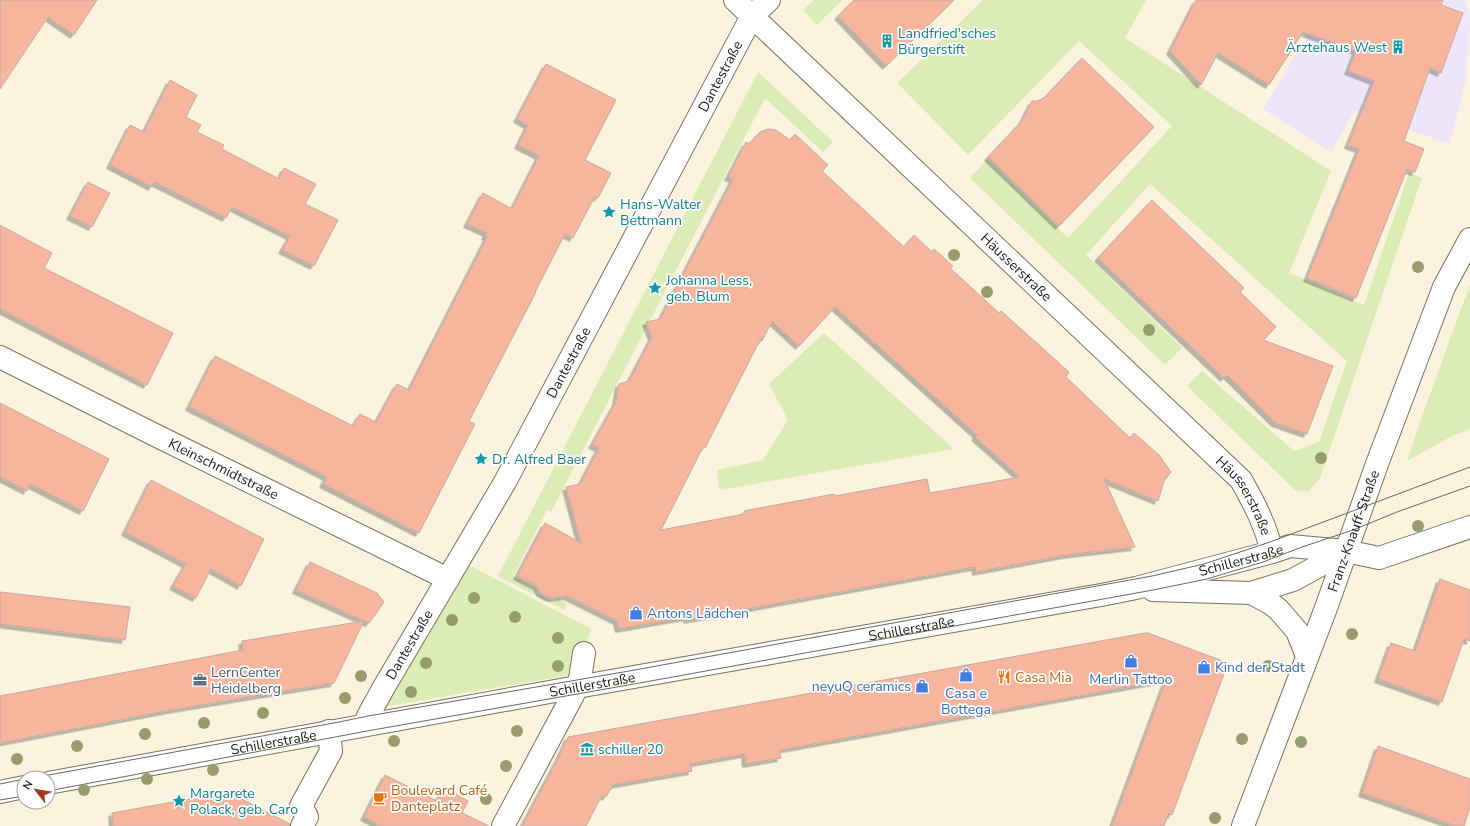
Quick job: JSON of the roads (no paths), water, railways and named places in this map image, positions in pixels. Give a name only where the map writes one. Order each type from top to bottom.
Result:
[{"type":"street","name":"Häusserstraße","points":[[735,0],[1241,480],[1257,509],[1270,542],[1272,552]]},
{"type":"street","name":"Dantestraße","points":[[366,725],[368,716],[376,700],[505,482],[752,16],[769,0]]},
{"type":"street","name":"Franz-Knauff-Straße","points":[[1243,826],[1308,656],[1377,464],[1444,287],[1470,239]]},
{"type":"street","name":"Kleinschmidtstraße","points":[[0,357],[448,579]]},
{"type":"street","name":"Schillerstraße","points":[[56,782],[577,686],[1136,588],[1290,546],[1346,551],[1379,558],[1470,527]]},
{"type":"street","name":"Schillerstraße","points":[[1136,588],[1153,590],[1251,593],[1293,580],[1346,551]]},
{"type":"street","name":"Schillerstraße","points":[[1251,593],[1278,609],[1297,631],[1308,656]]},
{"type":"street","points":[[503,826],[566,710],[580,679],[584,653]]},
{"type":"street","points":[[302,826],[307,817],[301,806],[330,750],[328,731]]},
{"type":"street","points":[[0,792],[16,789]]},
{"type":"tram line","points":[[56,774],[368,716],[629,671],[1152,576],[1204,564],[1270,542],[1470,467]]},
{"type":"tram line","points":[[56,789],[367,731],[634,684],[1207,579],[1263,562],[1470,486]]},
{"type":"tram line","points":[[0,784],[16,781]]},
{"type":"tram line","points":[[0,800],[16,797]]},
{"type":"place","name":"Landfried'sches Bürgerstift","points":[[887,41]]},
{"type":"place","name":"Ärztehaus West","points":[[1398,47]]},
{"type":"place","name":"Hans-Walter Bettmann","points":[[609,212]]},
{"type":"place","name":"Johanna Less, geb. Blum","points":[[655,288]]},
{"type":"place","name":"Dr. Alfred Baer","points":[[481,459]]},
{"type":"place","name":"Antons Lädchen","points":[[636,613]]},
{"type":"place","name":"Merlin Tattoo","points":[[1131,661]]},
{"type":"place","name":"Kind der Stadt","points":[[1204,667]]},
{"type":"place","name":"Casa e Bottega","points":[[966,675]]},
{"type":"place","name":"Casa Mia","points":[[1004,677]]},
{"type":"place","name":"LernCenter Heidelberg","points":[[200,680]]},
{"type":"place","name":"neyuQ ceramics","points":[[922,686]]},
{"type":"place","name":"schiller 20","points":[[587,749]]},
{"type":"place","name":"Boulevard Café Danteplatz","points":[[380,798]]},
{"type":"place","name":"Margarete Polack, geb. Caro","points":[[179,801]]}]
